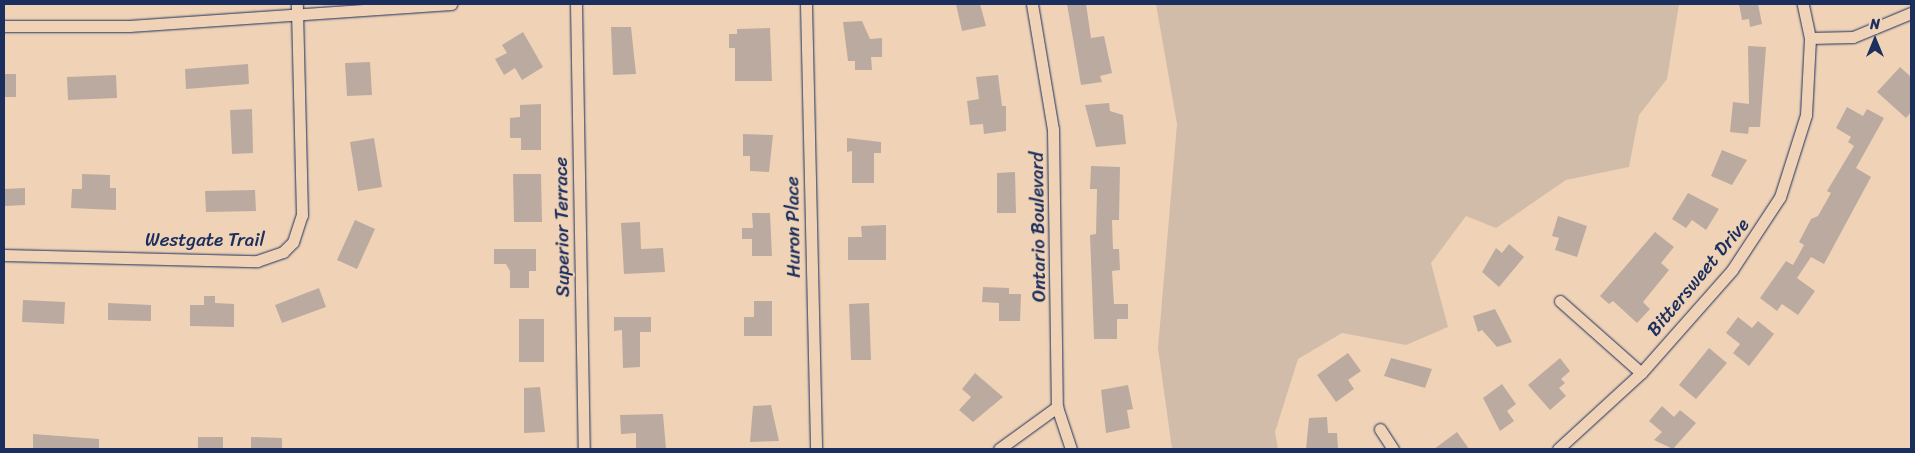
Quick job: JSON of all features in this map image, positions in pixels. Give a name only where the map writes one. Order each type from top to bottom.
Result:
[{"type":"street","points":[[4,26],[129,26],[297,10],[451,4]]},
{"type":"street","name":"Superior Terrace","points":[[576,4],[584,449]]},
{"type":"street","name":"Huron Place","points":[[806,4],[816,449]]},
{"type":"street","name":"Ontario Boulevard","points":[[1032,4],[1053,129],[1057,407],[1072,449]]},
{"type":"street","name":"Bittersweet Drive","points":[[1558,449],[1641,373],[1737,263],[1780,197],[1806,115],[1810,38],[1803,4]]},
{"type":"street","name":"Westgate Trail","points":[[4,255],[256,261],[283,252],[293,242],[302,215],[297,10]]},
{"type":"street","points":[[1810,38],[1853,37],[1911,13]]},
{"type":"street","points":[[1560,301],[1641,373]]},
{"type":"street","points":[[999,449],[1057,407]]},
{"type":"street","points":[[1380,429],[1393,449]]},
{"type":"shaded area","points":[[1156,4],[1679,4],[1667,79],[1639,115],[1629,167],[1566,180],[1496,228],[1466,216],[1431,263],[1448,327],[1406,345],[1342,333],[1298,359],[1275,432],[1278,449],[1172,449],[1158,348],[1177,124]]},
{"type":"building","points":[[956,4],[980,4],[986,26],[962,31]]},
{"type":"building","points":[[1067,4],[1086,4],[1091,38],[1104,36],[1112,73],[1100,76],[1102,82],[1081,85]]},
{"type":"building","points":[[1739,4],[1758,4],[1762,24],[1750,27],[1749,19],[1742,20]]},
{"type":"building","points":[[862,21],[870,39],[882,38],[882,57],[871,57],[872,70],[855,70],[855,61],[848,61],[843,22]]},
{"type":"building","points":[[611,27],[631,27],[636,74],[613,75]]},
{"type":"building","points":[[770,28],[772,81],[735,81],[735,48],[729,48],[729,34],[737,34],[737,29]]},
{"type":"building","points":[[523,32],[543,67],[522,80],[515,68],[504,75],[495,59],[507,53],[502,45]]},
{"type":"building","points":[[1748,46],[1766,47],[1760,127],[1749,127],[1748,134],[1730,132],[1733,102],[1749,104]]},
{"type":"building","points":[[370,62],[372,95],[347,96],[345,63]]},
{"type":"building","points":[[248,64],[249,84],[186,89],[185,69]]},
{"type":"building","points":[[1900,67],[1911,77],[1911,112],[1906,118],[1877,92]]},
{"type":"building","points":[[4,74],[16,74],[16,97],[4,97]]},
{"type":"building","points":[[116,75],[117,98],[68,100],[67,77]]},
{"type":"building","points":[[998,75],[1002,106],[1006,106],[1006,131],[984,134],[983,124],[970,125],[967,101],[979,99],[976,77]]},
{"type":"building","points":[[1109,103],[1110,111],[1123,115],[1126,144],[1096,147],[1085,105]]},
{"type":"building","points":[[541,104],[541,150],[521,150],[521,138],[510,138],[510,118],[520,117],[520,105]]},
{"type":"building","points":[[1847,107],[1863,116],[1867,109],[1884,118],[1856,168],[1871,177],[1824,264],[1811,257],[1797,278],[1815,291],[1798,315],[1782,304],[1777,311],[1760,298],[1786,261],[1793,265],[1804,245],[1799,242],[1811,219],[1818,216],[1831,193],[1827,191],[1854,146],[1848,142],[1851,137],[1836,128]]},
{"type":"building","points":[[252,109],[253,153],[232,154],[230,110]]},
{"type":"building","points":[[743,134],[773,135],[769,172],[750,171],[750,156],[743,156]]},
{"type":"building","points":[[374,138],[382,187],[358,191],[350,142]]},
{"type":"building","points":[[847,138],[881,142],[881,153],[874,153],[874,183],[852,183],[852,151],[847,152]]},
{"type":"building","points":[[1722,150],[1747,160],[1732,185],[1711,176]]},
{"type":"building","points":[[1091,166],[1120,167],[1119,220],[1112,220],[1113,249],[1119,249],[1120,270],[1112,271],[1114,304],[1128,304],[1128,319],[1117,319],[1117,339],[1094,339],[1090,235],[1096,234],[1097,189],[1090,189]]},
{"type":"building","points":[[1015,172],[1016,213],[997,213],[997,173]]},
{"type":"building","points":[[82,174],[110,175],[110,188],[116,188],[116,210],[71,208],[72,189],[82,189]]},
{"type":"building","points":[[513,174],[541,174],[542,222],[514,222]]},
{"type":"building","points":[[25,188],[25,205],[4,206],[4,189]]},
{"type":"building","points":[[255,190],[256,211],[206,212],[205,191]]},
{"type":"building","points":[[1688,193],[1719,209],[1706,230],[1692,220],[1686,228],[1672,219]]},
{"type":"building","points":[[752,213],[770,213],[772,256],[752,256],[752,239],[742,239],[742,228],[753,228]]},
{"type":"building","points":[[1558,216],[1587,226],[1577,257],[1555,250],[1559,238],[1552,236]]},
{"type":"building","points":[[355,220],[375,229],[357,269],[337,260]]},
{"type":"building","points":[[640,222],[641,249],[663,248],[665,272],[624,274],[621,223]]},
{"type":"building","points":[[886,225],[886,260],[848,260],[848,237],[862,237],[861,226]]},
{"type":"building","points":[[1655,232],[1674,247],[1661,263],[1669,270],[1643,302],[1650,309],[1637,323],[1613,301],[1609,304],[1600,296]]},
{"type":"building","points":[[1509,244],[1524,257],[1499,287],[1482,272],[1496,248],[1502,253]]},
{"type":"building","points":[[494,249],[536,249],[536,271],[529,271],[529,288],[510,288],[510,271],[506,264],[494,264]]},
{"type":"building","points":[[983,287],[1009,288],[1009,294],[1021,294],[1020,321],[999,321],[999,303],[982,302]]},
{"type":"building","points":[[319,288],[326,307],[282,323],[275,305]]},
{"type":"building","points":[[204,296],[215,296],[215,303],[234,304],[234,327],[190,326],[190,305],[204,305]]},
{"type":"building","points":[[23,300],[65,302],[64,324],[22,322]]},
{"type":"building","points":[[754,301],[772,301],[772,336],[744,336],[744,317],[754,317]]},
{"type":"building","points":[[108,303],[151,305],[151,321],[108,320]]},
{"type":"building","points":[[869,303],[871,360],[851,360],[849,304]]},
{"type":"building","points":[[1495,309],[1512,342],[1497,347],[1482,330],[1478,332],[1473,316]]},
{"type":"building","points":[[614,317],[651,317],[651,332],[640,332],[640,367],[623,368],[622,330],[614,331]]},
{"type":"building","points":[[1738,317],[1752,328],[1758,321],[1774,334],[1749,366],[1733,353],[1740,344],[1726,333]]},
{"type":"building","points":[[519,319],[544,319],[544,362],[519,362]]},
{"type":"building","points":[[1709,348],[1727,363],[1696,399],[1679,385]]},
{"type":"building","points":[[1348,353],[1361,371],[1348,380],[1354,389],[1336,402],[1317,375]]},
{"type":"building","points":[[1391,358],[1432,369],[1425,388],[1384,376]]},
{"type":"building","points":[[1560,358],[1570,371],[1561,379],[1565,383],[1559,388],[1566,396],[1550,410],[1528,385]]},
{"type":"building","points":[[975,373],[1003,397],[973,422],[959,410],[971,397],[962,389]]},
{"type":"building","points":[[1502,384],[1516,404],[1507,411],[1514,421],[1500,431],[1483,398]]},
{"type":"building","points":[[1128,385],[1133,409],[1127,410],[1130,428],[1106,433],[1101,390]]},
{"type":"building","points":[[540,387],[545,432],[524,433],[524,388]]},
{"type":"building","points":[[771,405],[779,441],[750,442],[753,406]]},
{"type":"building","points":[[1662,406],[1674,417],[1680,410],[1696,423],[1673,449],[1654,440],[1662,432],[1649,421]]},
{"type":"building","points":[[663,414],[666,449],[636,449],[636,433],[621,434],[620,415]]},
{"type":"building","points":[[1327,417],[1328,433],[1337,433],[1338,449],[1306,449],[1309,418]]},
{"type":"building","points":[[1457,432],[1469,449],[1434,449]]},
{"type":"building","points":[[33,434],[99,439],[99,449],[33,449]]},
{"type":"building","points":[[198,437],[223,437],[223,449],[198,449]]},
{"type":"building","points":[[251,437],[282,438],[282,449],[251,449]]}]
